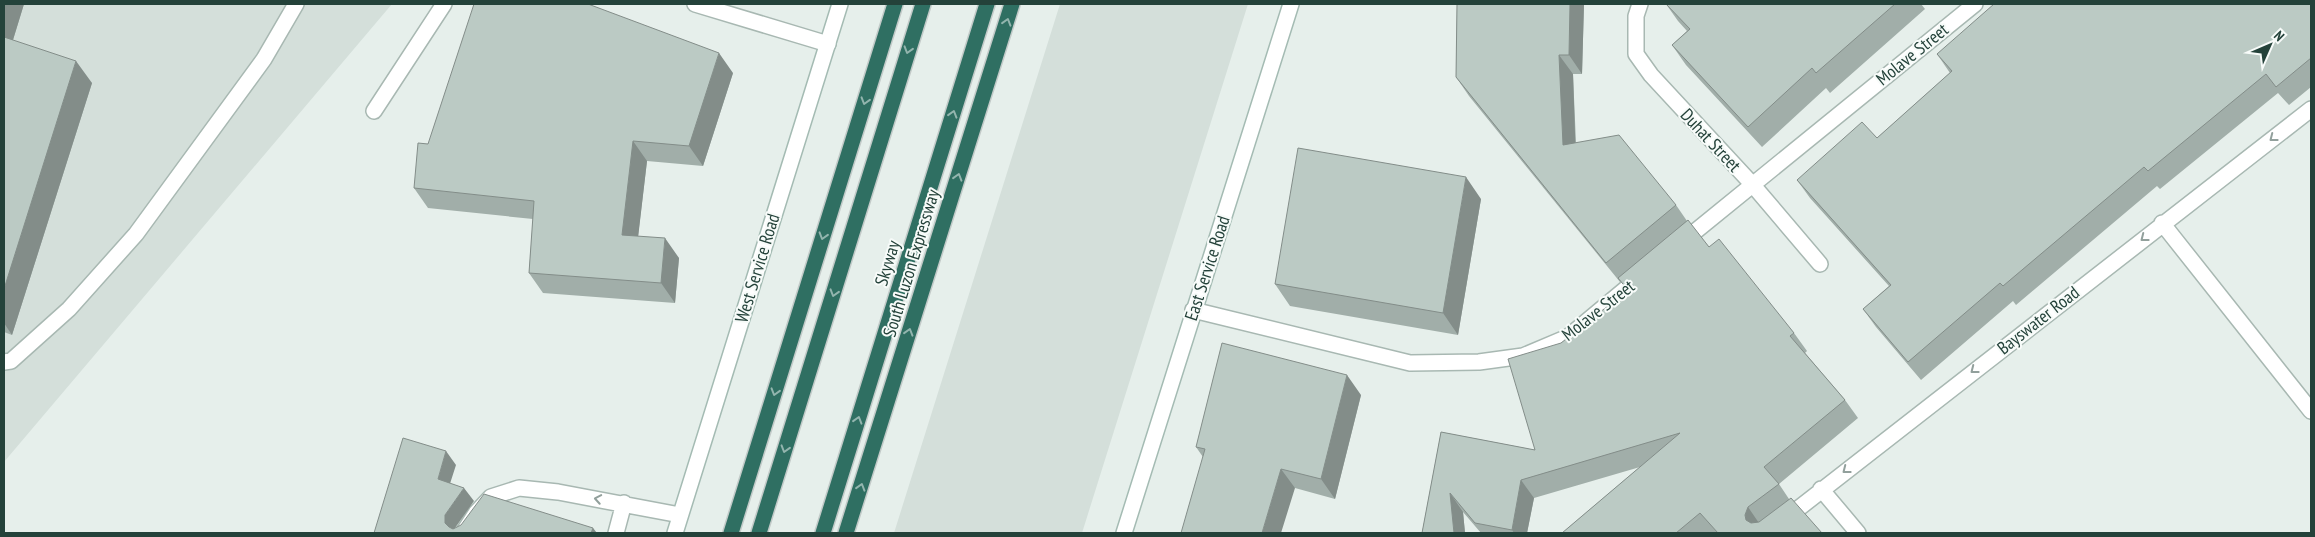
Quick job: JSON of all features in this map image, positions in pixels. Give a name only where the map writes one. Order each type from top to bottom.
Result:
[{"type":"highway","points":[[731,533],[894,4]]},
{"type":"highway","points":[[759,533],[923,4]]},
{"type":"highway","name":"Skyway","points":[[823,533],[987,4]]},
{"type":"highway","name":"South Luzon Expressway","points":[[846,533],[1012,4]]},
{"type":"street","points":[[4,362],[11,361],[69,309],[136,234],[264,59],[296,4]]},
{"type":"street","points":[[374,111],[444,4]]},
{"type":"street","points":[[695,4],[828,44]]},
{"type":"street","name":"West Service Road","points":[[674,533],[840,4]]},
{"type":"street","name":"East Service Road","points":[[1124,533],[1291,4]]},
{"type":"street","name":"Duhat Street","points":[[1640,4],[1636,16],[1636,54],[1651,75],[1752,184],[1820,264]]},
{"type":"street","name":"Molave Street","points":[[1667,254],[1975,4]]},
{"type":"street","name":"Bayswater Road","points":[[1767,533],[2311,109]]},
{"type":"street","points":[[2162,224],[2311,412]]},
{"type":"street","name":"Molave Street","points":[[1194,310],[1410,363],[1479,362],[1523,356],[1568,337],[1652,267]]},
{"type":"street","points":[[462,533],[476,513],[491,497],[519,488],[558,492],[624,503],[680,515]]},
{"type":"street","points":[[1822,489],[1858,533]]},
{"type":"street","points":[[616,533],[624,503]]},
{"type":"shaded area","points":[[4,4],[392,4],[4,462]]},
{"type":"shaded area","points":[[1060,4],[1248,4],[1082,533],[894,533]]},
{"type":"building","points":[[474,4],[588,4],[719,53],[689,146],[633,141],[622,235],[665,238],[661,283],[529,273],[534,201],[414,188],[418,143],[428,144]]},
{"type":"building","points":[[1457,4],[1570,4],[1569,55],[1559,55],[1563,145],[1619,135],[1676,205],[1606,263],[1456,77]]},
{"type":"building","points":[[1666,4],[1895,4],[1816,73],[1812,68],[1748,127],[1672,45],[1690,29]]},
{"type":"building","points":[[1994,4],[2311,4],[2311,58],[2276,87],[2266,74],[2148,171],[2144,167],[2003,286],[2000,283],[1908,362],[1863,309],[1891,285],[1797,180],[1862,122],[1877,138],[1952,71],[1937,54]]},
{"type":"building","points":[[4,37],[76,61],[4,289]]},
{"type":"building","points":[[1298,148],[1466,177],[1443,313],[1275,284]]},
{"type":"building","points":[[1688,220],[1709,247],[1719,239],[1794,333],[1790,336],[1845,400],[1764,467],[1779,484],[1748,507],[1745,515],[1746,520],[1751,523],[1759,522],[1791,498],[1822,533],[1718,533],[1700,513],[1676,533],[1562,533],[1680,433],[1521,480],[1512,530],[1475,523],[1450,493],[1454,533],[1422,533],[1441,432],[1535,450],[1508,359],[1561,343],[1628,290],[1618,278]]},
{"type":"building","points":[[1222,343],[1347,375],[1321,479],[1281,469],[1262,533],[1181,533],[1205,449],[1196,447]]},
{"type":"building","points":[[403,438],[446,451],[438,479],[464,488],[445,515],[445,523],[449,527],[453,529],[461,525],[484,494],[593,528],[591,533],[374,533]]}]
